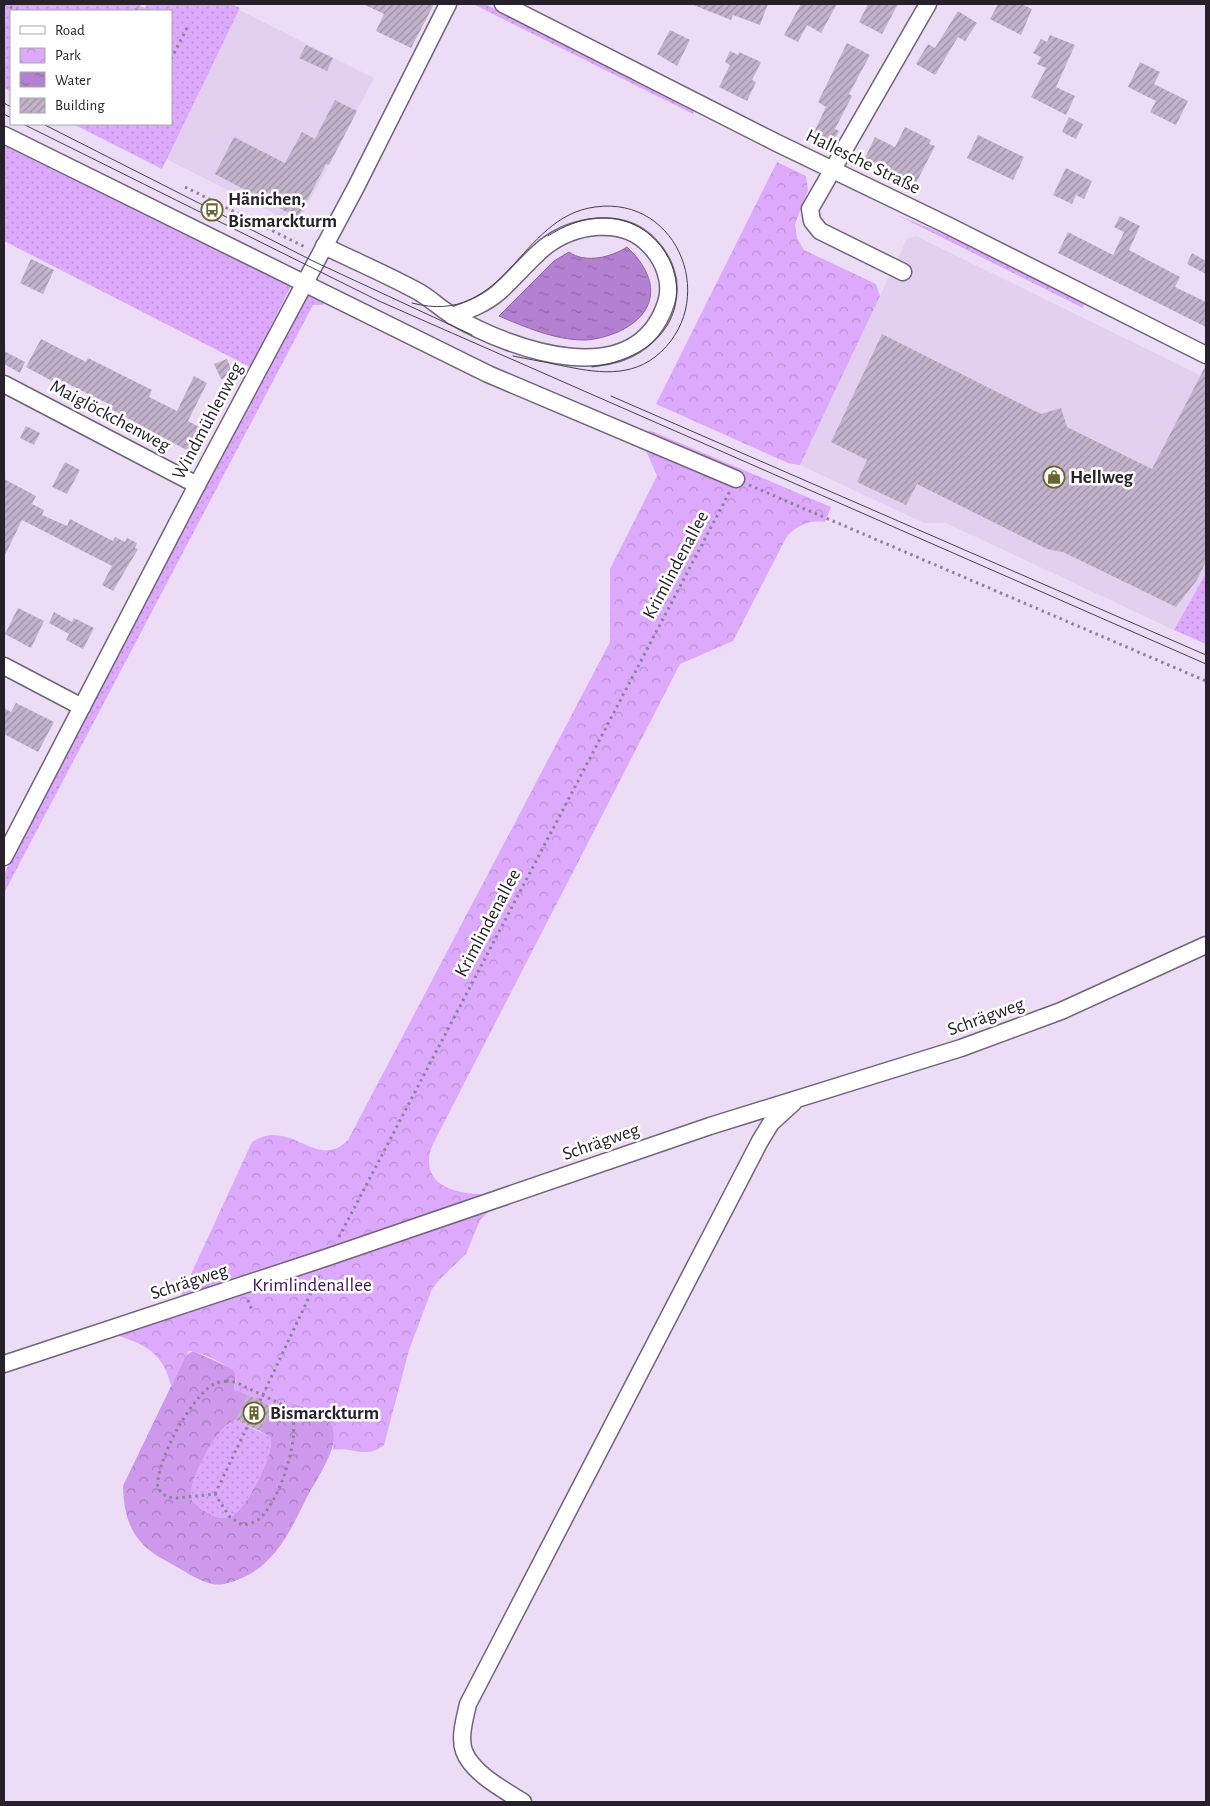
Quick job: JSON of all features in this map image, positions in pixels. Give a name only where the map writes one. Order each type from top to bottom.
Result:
[{"type":"street","name":"Windmühlenweg","points":[[4,857],[197,485],[356,187],[448,4]]},
{"type":"street","name":"Hallesche Straße","points":[[503,4],[833,171],[965,233],[1206,355]]},
{"type":"street","points":[[903,272],[820,231],[812,221],[810,209],[889,68],[928,4]]},
{"type":"street","points":[[4,136],[488,374],[736,479]]},
{"type":"street","points":[[321,250],[421,293],[452,316],[482,331],[531,350],[570,358],[600,357],[627,349],[647,336],[661,319],[668,300],[667,276],[661,258],[639,237],[631,232],[613,227],[591,227],[569,234],[547,246],[499,292],[480,306],[452,316]]},
{"type":"street","name":"Maiglöckchenweg","points":[[4,384],[197,485]]},
{"type":"street","points":[[4,666],[82,707]]},
{"type":"street","name":"Schrägweg","points":[[4,1364],[328,1257],[701,1129],[962,1048],[1061,1011],[1206,945]]},
{"type":"street","points":[[523,1802],[481,1774],[464,1751],[463,1727],[468,1704],[760,1141],[771,1124],[797,1099]]},
{"type":"path","points":[[4,4],[17,10]]},
{"type":"path","points":[[172,57],[188,26]]},
{"type":"path","points":[[185,187],[321,250]]},
{"type":"path","points":[[736,479],[1206,681]]},
{"type":"path","name":"Krimlindenallee","points":[[260,1401],[328,1257],[736,479]]},
{"type":"path","points":[[235,1382],[289,1408],[294,1415],[290,1455],[283,1480],[273,1503],[261,1518],[242,1525],[229,1516],[216,1494],[177,1498],[167,1497],[158,1489],[156,1478],[165,1454],[190,1410],[203,1393],[214,1384],[235,1382]]},
{"type":"path","points":[[216,1494],[250,1421]]},
{"type":"shaded area","points":[[239,10],[374,78],[297,225],[166,159]]},
{"type":"shaded area","points":[[916,236],[1206,378],[1206,573],[1174,630],[946,523],[924,523],[800,465],[907,239]]},
{"type":"green space","points":[[4,4],[136,4],[145,8],[147,4],[231,4],[240,8],[162,169],[75,125],[172,125],[172,10],[10,10],[10,91],[4,88]]},
{"type":"green space","points":[[473,4],[485,4],[694,109],[693,114]]},
{"type":"green space","points":[[4,139],[294,280],[250,367],[4,241]]},
{"type":"green space","points":[[777,162],[806,176],[808,190],[795,224],[797,238],[804,250],[876,284],[880,296],[800,465],[788,463],[656,404]]},
{"type":"green space","points":[[897,215],[951,237],[1084,303],[1083,308]]},
{"type":"green space","points":[[305,292],[324,299],[323,305],[313,305],[4,893],[4,874]]},
{"type":"green space","name":"Krimlindenallee","points":[[649,430],[831,507],[825,522],[805,524],[796,528],[787,536],[733,641],[680,664],[433,1144],[429,1159],[430,1170],[435,1179],[453,1190],[475,1194],[495,1194],[494,1206],[480,1220],[466,1254],[432,1289],[409,1350],[384,1445],[371,1452],[333,1450],[333,1429],[330,1422],[321,1414],[294,1403],[285,1413],[234,1389],[236,1376],[228,1366],[193,1351],[189,1351],[186,1355],[171,1386],[164,1366],[153,1353],[138,1343],[119,1336],[122,1319],[180,1298],[252,1142],[266,1136],[279,1135],[314,1148],[325,1150],[337,1148],[348,1140],[610,642],[610,569],[657,476],[644,446]]},
{"type":"green space","points":[[1206,573],[1206,644],[1174,630]]},
{"type":"green space","points":[[193,1351],[233,1369],[236,1374],[234,1389],[248,1395],[236,1420],[229,1423],[223,1429],[209,1448],[194,1478],[192,1501],[211,1515],[223,1518],[234,1515],[240,1510],[260,1478],[271,1444],[270,1437],[260,1431],[272,1407],[290,1404],[298,1405],[326,1416],[334,1426],[335,1435],[333,1446],[323,1469],[290,1531],[279,1547],[258,1569],[235,1581],[217,1585],[195,1578],[147,1548],[140,1541],[129,1522],[124,1499],[123,1486],[186,1355]]},
{"type":"green space","points":[[236,1420],[270,1437],[271,1444],[260,1478],[246,1501],[234,1515],[223,1518],[211,1515],[192,1501],[192,1488],[194,1478],[209,1448],[223,1429],[229,1423]]},
{"type":"water","points":[[627,247],[638,258],[645,270],[650,282],[651,293],[648,304],[642,314],[632,324],[618,332],[584,340],[562,338],[540,332],[499,316],[554,261],[569,252],[583,258],[598,258],[614,254]]},
{"type":"building","points":[[363,4],[434,4],[411,48],[376,31],[384,14]]},
{"type":"building","points":[[691,4],[768,4],[760,25],[733,15],[731,20]]},
{"type":"building","points":[[801,4],[837,4],[821,33],[807,25],[798,42],[784,35]]},
{"type":"building","points":[[868,4],[898,4],[882,34],[859,22]]},
{"type":"building","points":[[998,4],[1021,4],[1032,9],[1021,35],[990,19]]},
{"type":"building","points":[[958,11],[977,23],[965,41],[958,37],[935,75],[916,64],[928,44],[935,48]]},
{"type":"building","points":[[670,30],[690,40],[677,66],[657,54]]},
{"type":"building","points":[[1050,35],[1075,45],[1056,87],[1075,96],[1066,115],[1031,97],[1046,68],[1037,64],[1041,57],[1033,53],[1041,39],[1047,42]]},
{"type":"building","points":[[847,43],[870,55],[849,94],[852,96],[835,129],[839,131],[833,142],[814,132],[826,107],[818,102]]},
{"type":"building","points":[[306,45],[333,58],[327,71],[299,58]]},
{"type":"building","points":[[730,51],[738,55],[739,52],[761,62],[752,80],[756,82],[747,101],[719,87],[730,65],[725,62]]},
{"type":"building","points":[[1140,62],[1160,72],[1154,84],[1188,101],[1176,125],[1150,112],[1156,101],[1128,87]]},
{"type":"building","points":[[335,100],[357,111],[329,165],[326,164],[298,218],[215,174],[234,137],[285,163],[302,132],[315,139]]},
{"type":"building","points":[[1069,117],[1083,124],[1076,139],[1062,132]]},
{"type":"building","points":[[905,127],[931,140],[929,144],[935,146],[916,183],[865,158],[875,137],[895,147]]},
{"type":"building","points":[[978,135],[1024,157],[1013,180],[967,158]]},
{"type":"building","points":[[1066,168],[1092,181],[1084,199],[1076,195],[1072,204],[1053,195]]},
{"type":"building","points":[[1120,216],[1140,226],[1129,250],[1180,277],[1175,287],[1206,302],[1206,327],[1058,253],[1068,232],[1113,255],[1124,232],[1114,227]]},
{"type":"building","points":[[1192,253],[1206,261],[1206,274],[1187,264]]},
{"type":"building","points":[[31,259],[54,270],[43,294],[20,283]]},
{"type":"building","name":"Hellweg","points":[[882,334],[1041,414],[1061,408],[1067,427],[1152,469],[1206,365],[1206,561],[1197,580],[1176,607],[1063,552],[1047,549],[917,484],[906,505],[857,482],[867,460],[831,442]]},
{"type":"building","points":[[41,339],[86,362],[88,358],[152,390],[149,397],[177,411],[194,376],[207,383],[188,421],[203,429],[190,452],[111,409],[113,406],[54,377],[52,381],[26,367]]},
{"type":"building","points":[[4,351],[25,362],[20,373],[4,364]]},
{"type":"building","points":[[227,359],[234,376],[221,379],[214,364]]},
{"type":"building","points":[[26,426],[40,433],[34,445],[20,438]]},
{"type":"building","points":[[65,462],[80,470],[67,494],[52,487]]},
{"type":"building","points":[[4,479],[36,496],[32,504],[44,510],[42,515],[67,526],[70,519],[113,541],[115,537],[125,542],[127,538],[137,543],[135,548],[138,549],[113,591],[102,585],[112,566],[22,520],[4,557]]},
{"type":"building","points":[[18,608],[44,621],[31,648],[5,634]]},
{"type":"building","points":[[54,612],[72,622],[74,618],[94,628],[83,649],[66,640],[69,634],[49,623]]},
{"type":"building","points":[[16,703],[54,722],[38,752],[4,734],[4,708],[11,712]]},
{"type":"building","name":"Bismarckturm","points":[[248,1395],[272,1407],[260,1431],[236,1420]]},
{"type":"tram line","points":[[4,103],[10,106]]},
{"type":"tram line","points":[[4,114],[10,117]]},
{"type":"tram line","points":[[25,125],[379,301],[1206,664]]},
{"type":"tram line","points":[[45,125],[315,262],[472,335]]},
{"type":"tram line","points":[[412,303],[444,306],[470,300],[491,286],[547,230],[569,215],[595,207],[625,208],[650,218],[669,235],[682,258],[687,284],[685,310],[675,335],[655,357],[631,369],[606,372],[513,356]]},
{"type":"tram line","points":[[548,236],[590,219],[626,221],[654,238],[672,265],[677,296],[667,327],[639,352],[592,367]]},
{"type":"tram line","points":[[611,396],[1206,655]]},
{"type":"place","name":"Hänichen, Bismarckturm","points":[[212,210]]},
{"type":"place","name":"Hellweg","points":[[1054,477]]},
{"type":"place","name":"Bismarckturm","points":[[254,1413]]}]
